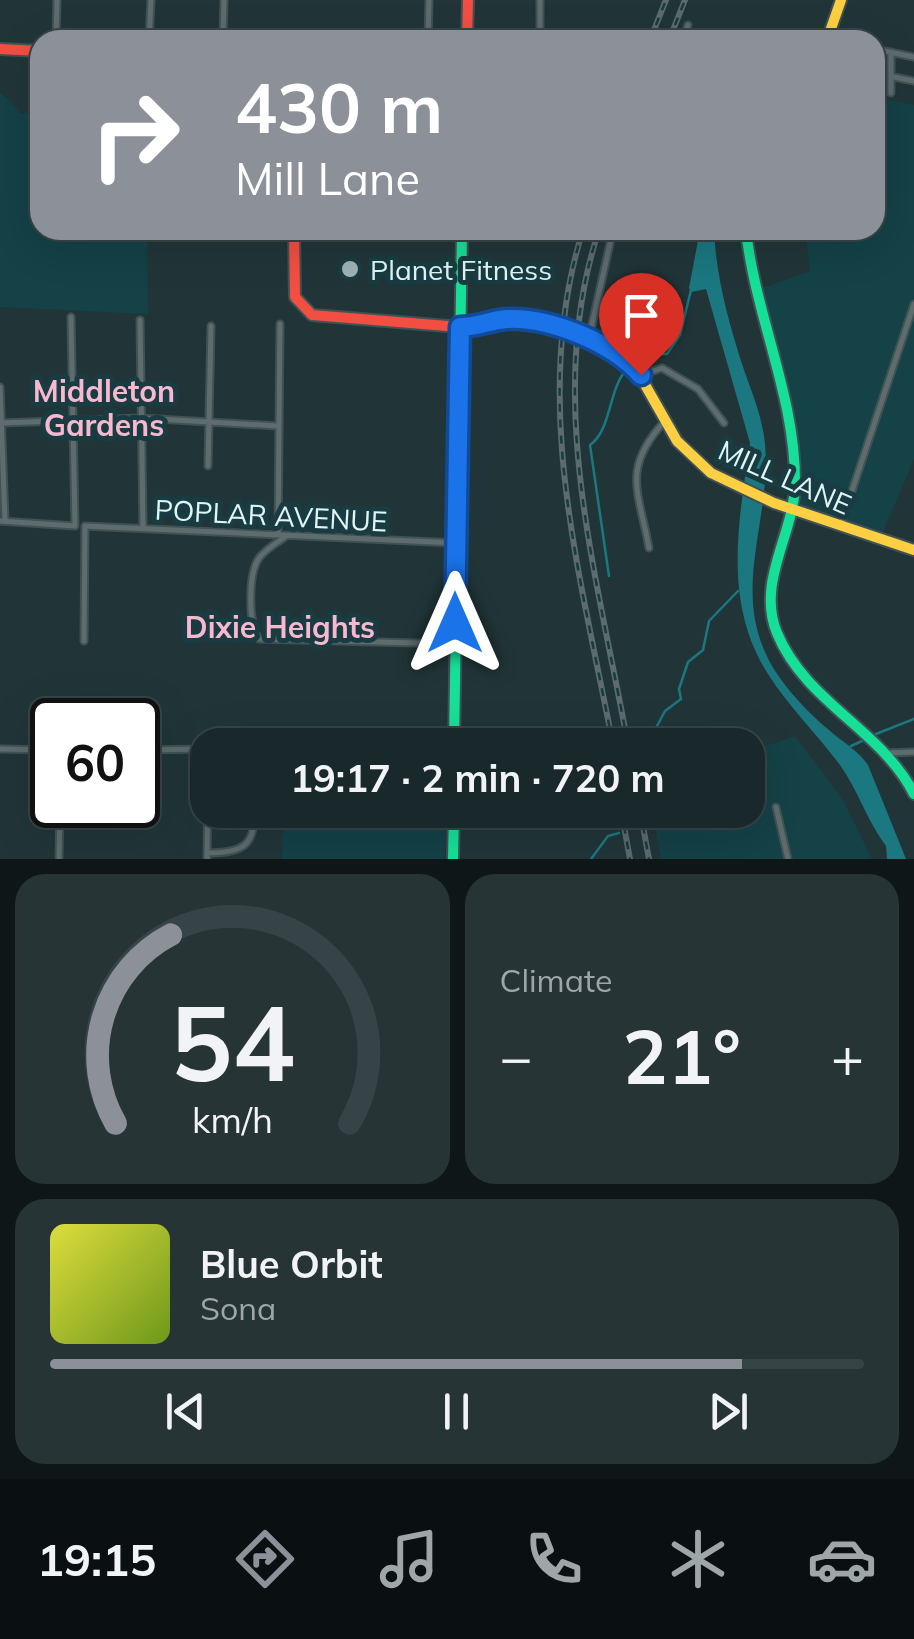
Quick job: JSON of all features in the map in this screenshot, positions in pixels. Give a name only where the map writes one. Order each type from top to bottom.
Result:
[{"type":"street","points":[[56,30],[57,0]]},
{"type":"street","points":[[150,30],[151,0]]},
{"type":"street","points":[[223,30],[224,0]]},
{"type":"street","points":[[428,30],[429,0]]},
{"type":"street","points":[[467,30],[468,0]]},
{"type":"street","points":[[540,0],[540,30]]},
{"type":"street","points":[[832,30],[842,0]]},
{"type":"street","points":[[686,30],[688,25]]},
{"type":"street","points":[[0,49],[30,50]]},
{"type":"street","points":[[885,51],[914,56]]},
{"type":"street","points":[[891,52],[892,93]]},
{"type":"street","points":[[894,77],[914,81]]},
{"type":"street","name":"MILL LANE","points":[[294,240],[296,296],[308,314],[332,320],[460,327],[510,319],[588,338],[615,351],[641,375],[693,459],[740,488],[774,503],[914,550]]},
{"type":"street","points":[[454,728],[462,240]]},
{"type":"street","points":[[588,338],[611,240]]},
{"type":"street","points":[[747,240],[792,441],[794,510],[770,592],[772,622],[817,694],[887,753],[914,794]]},
{"type":"street","points":[[840,527],[914,304]]},
{"type":"street","points":[[0,387],[3,521],[74,526],[71,317]]},
{"type":"street","points":[[140,320],[143,528]]},
{"type":"street","points":[[278,535],[280,324]]},
{"type":"street","points":[[208,466],[211,326]]},
{"type":"street","points":[[641,375],[662,368],[689,381],[724,423]]},
{"type":"street","points":[[2,423],[142,418],[278,426]]},
{"type":"street","points":[[650,548],[636,460],[666,420]]},
{"type":"street","name":"POPLAR AVENUE","points":[[84,641],[85,526],[456,543]]},
{"type":"street","points":[[288,536],[259,558],[254,579],[255,635],[263,641],[455,644]]},
{"type":"street","points":[[0,749],[30,750]]},
{"type":"street","points":[[160,750],[190,749]]},
{"type":"street","points":[[887,753],[914,752]]},
{"type":"street","points":[[776,807],[788,859]]},
{"type":"street","points":[[60,828],[60,859]]},
{"type":"street","points":[[207,828],[207,856],[232,853],[246,846],[254,828]]},
{"type":"street","points":[[454,828],[454,859]]},
{"type":"shaded area","points":[[0,92],[21,113],[30,113],[30,240],[147,240],[148,314],[0,307]]},
{"type":"shaded area","points":[[885,99],[914,105],[914,459],[881,536],[798,506],[794,432],[760,289],[810,271],[806,240],[885,240]]},
{"type":"shaded area","points":[[698,240],[715,240],[728,314],[764,433],[766,471],[753,602],[766,654],[785,685],[811,714],[868,765],[906,859],[887,859],[886,846],[846,775],[784,697],[754,647],[744,618],[738,560],[750,443],[706,289],[691,292]]},
{"type":"shaded area","points":[[795,736],[842,798],[872,859],[661,859],[655,828],[765,828],[765,746]]},
{"type":"shaded area","points":[[283,828],[446,828],[445,859],[282,859]]},
{"type":"waterway","points":[[637,361],[648,354],[667,354],[680,335],[691,290]]},
{"type":"waterway","points":[[609,576],[590,445],[602,429],[617,386],[628,368]]},
{"type":"waterway","points":[[656,728],[665,711],[681,699],[679,689],[688,662],[703,650],[709,621],[738,591]]},
{"type":"waterway","points":[[876,734],[914,719]]},
{"type":"waterway","points":[[851,746],[862,741]]},
{"type":"waterway","points":[[591,859],[608,836],[619,833]]},
{"type":"railway","points":[[654,30],[666,0]]},
{"type":"railway","points":[[673,30],[685,0]]},
{"type":"railway","points":[[580,240],[567,294],[560,358],[560,423],[575,553],[610,728]]},
{"type":"railway","points":[[596,240],[583,293],[576,357],[576,422],[591,553],[625,728]]},
{"type":"railway","points":[[624,828],[630,859]]},
{"type":"railway","points":[[643,828],[649,859]]},
{"type":"traffic: fast","points":[[454,728],[462,240]]},
{"type":"traffic: fast","points":[[748,240],[794,452],[793,503],[771,595],[777,633],[806,679],[883,751],[914,794]]},
{"type":"traffic: fast","points":[[453,859],[454,828]]},
{"type":"traffic: slow","points":[[830,30],[841,0]]},
{"type":"traffic: slow","points":[[590,338],[635,367],[677,441],[711,473],[774,503],[914,550]]},
{"type":"traffic: jam","points":[[467,30],[468,0]]},
{"type":"traffic: jam","points":[[0,49],[30,50]]},
{"type":"traffic: jam","points":[[294,240],[295,297],[312,315],[460,327],[516,319],[590,338]]},
{"type":"place","name":"Planet Fitness","points":[[350,269]]},
{"type":"district","name":"Middleton Gardens","points":[[104,408]]},
{"type":"district","name":"Dixie Heights","points":[[280,627]]},
{"type":"route","points":[[455,623],[460,327],[510,319],[562,330],[607,346],[641,375]]}]
